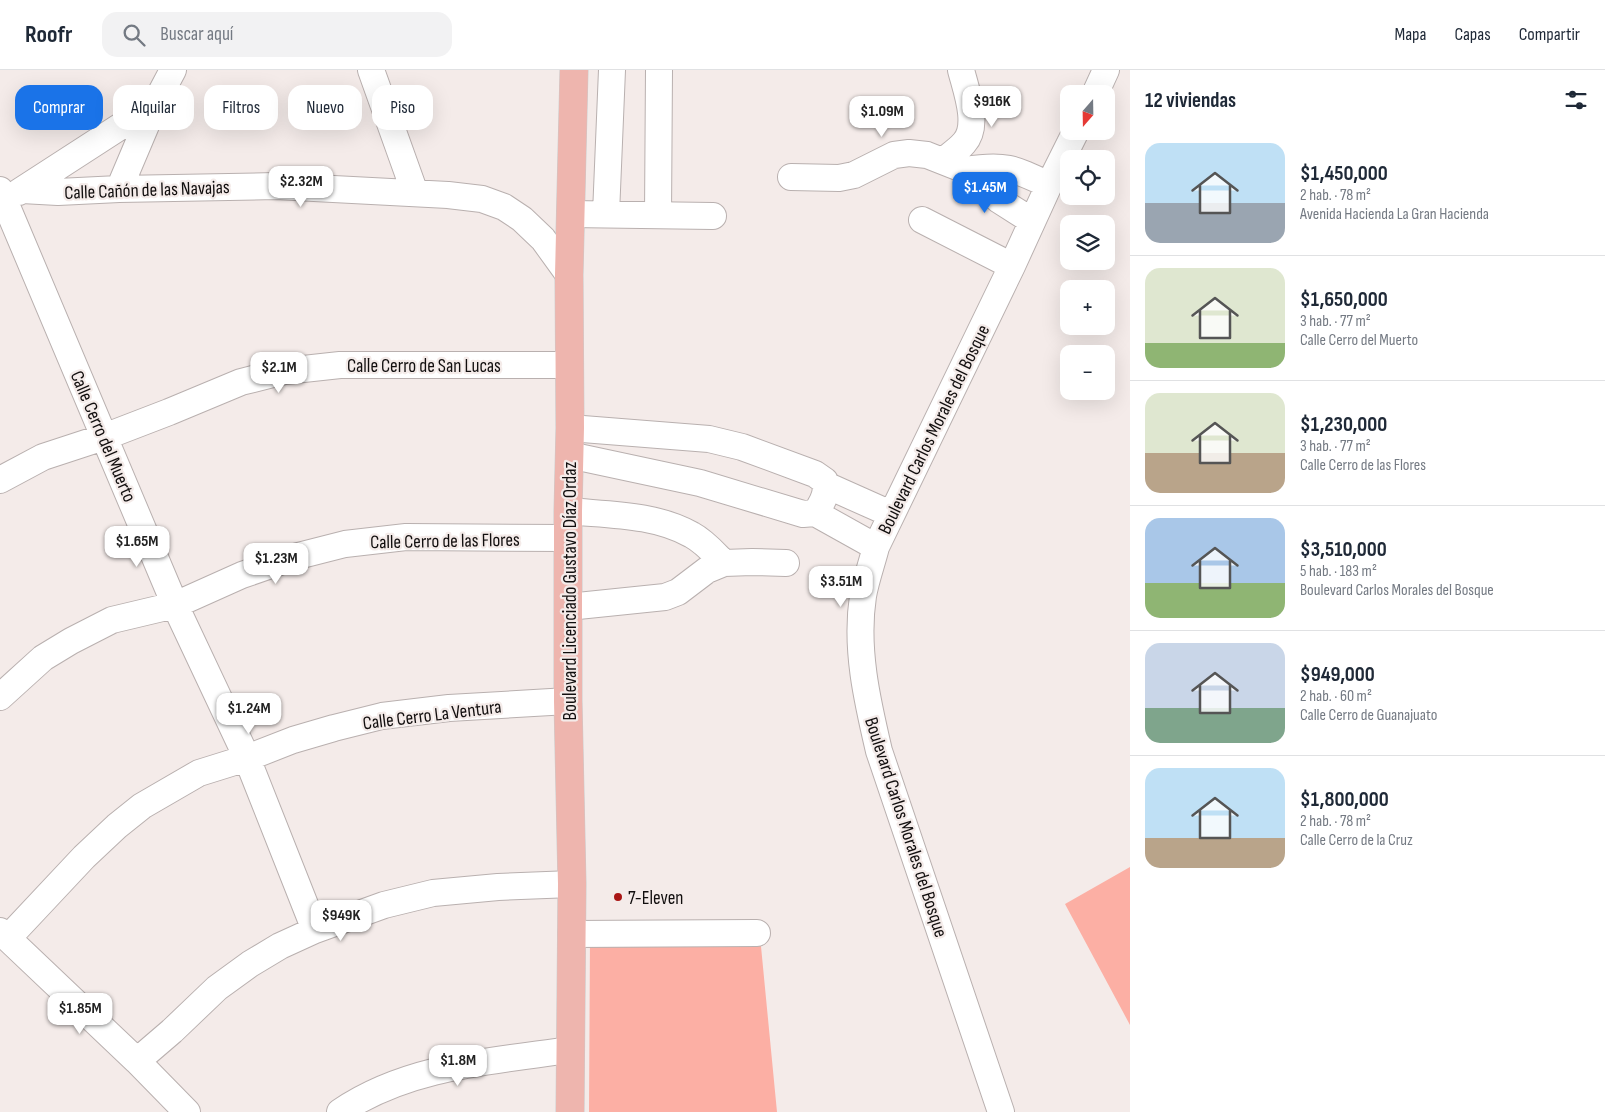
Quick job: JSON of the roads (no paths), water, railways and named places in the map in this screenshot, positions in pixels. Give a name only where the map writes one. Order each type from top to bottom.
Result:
[{"type":"main road","name":"Boulevard Licenciado Gustavo Díaz Ordaz","points":[[570,1112],[572,884],[568,701],[568,511],[570,428],[569,274],[574,70]]},
{"type":"street","points":[[165,85],[173,70]]},
{"type":"street","points":[[371,70],[415,193]]},
{"type":"street","points":[[606,214],[612,70]]},
{"type":"street","points":[[658,215],[659,70]]},
{"type":"street","points":[[954,165],[971,130],[971,114],[961,70]]},
{"type":"street","points":[[1099,85],[1106,70]]},
{"type":"street","points":[[6,195],[113,129]]},
{"type":"street","points":[[119,189],[143,130]]},
{"type":"street","name":"Boulevard Carlos Morales del Bosque","points":[[1001,1112],[882,760],[867,698],[861,652],[860,625],[864,594],[876,548],[1072,140]]},
{"type":"street","points":[[791,177],[839,178],[854,175],[894,155],[909,153],[926,155],[954,165],[1004,167],[1020,171],[1049,185]]},
{"type":"street","points":[[954,165],[999,200],[1032,221]]},
{"type":"street","name":"Calle Cañón de las Navajas","points":[[6,195],[119,189],[276,186],[415,193],[482,199],[504,207],[522,219],[543,239],[569,274]]},
{"type":"street","name":"Calle Cerro del Muerto","points":[[6,195],[175,606],[247,758],[315,930]]},
{"type":"street","points":[[570,214],[713,216]]},
{"type":"street","points":[[922,220],[1012,266]]},
{"type":"street","name":"Calle Cerro de San Lucas","points":[[0,480],[43,457],[104,437],[240,382],[285,371],[340,365],[569,365]]},
{"type":"street","points":[[570,428],[709,439],[732,444],[815,474],[826,485],[891,514]]},
{"type":"street","points":[[569,455],[700,483],[796,513],[809,514],[815,512],[824,495],[826,485]]},
{"type":"street","points":[[568,511],[642,518],[664,523],[694,536],[724,563]]},
{"type":"street","points":[[815,512],[876,548]]},
{"type":"street","name":"Calle Cerro de las Flores","points":[[0,697],[43,658],[112,620],[175,606],[242,575],[294,557],[345,544],[406,537],[568,538]]},
{"type":"street","points":[[568,607],[665,597],[678,592],[707,570],[724,563],[786,564]]},
{"type":"street","name":"Calle Cerro La Ventura","points":[[4,934],[84,857],[142,806],[198,773],[318,733],[382,716],[449,708],[568,701]]},
{"type":"street","points":[[137,1061],[217,988],[250,964],[280,946],[315,930],[384,905],[433,893],[498,886],[572,884]]},
{"type":"street","points":[[571,934],[757,933]]},
{"type":"street","points":[[4,934],[137,1061],[187,1112]]},
{"type":"street","points":[[340,1112],[381,1089],[447,1068],[570,1050]]},
{"type":"place","name":"7-Eleven","points":[[618,897]]}]
